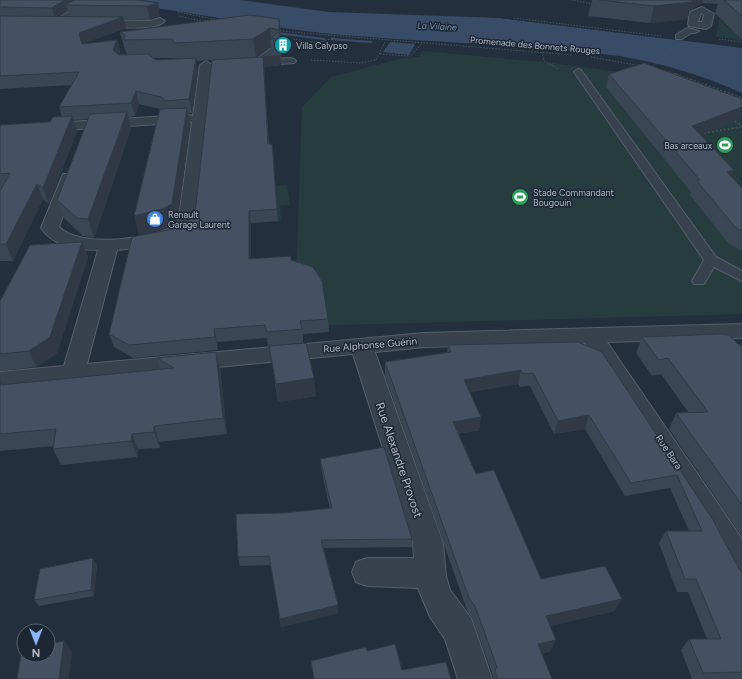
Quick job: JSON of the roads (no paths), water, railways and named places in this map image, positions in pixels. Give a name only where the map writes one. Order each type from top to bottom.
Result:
[{"type":"street","points":[[703,6],[715,9]]},
{"type":"street","points":[[87,23],[151,24],[160,21]]},
{"type":"street","points":[[52,23],[72,23]]},
{"type":"street","points":[[242,63],[290,61]]},
{"type":"street","points":[[192,66],[220,64]]},
{"type":"street","points":[[74,162],[50,228],[53,234],[61,239],[74,243],[91,245],[174,235],[182,231],[187,226],[201,118],[206,65]]},
{"type":"street","points":[[0,130],[85,133],[201,118]]},
{"type":"street","points":[[73,373],[109,244]]},
{"type":"street","name":"Rue Alphonse Guérin","points":[[0,380],[424,340],[742,331]]},
{"type":"street","name":"Rue Bara","points":[[592,335],[598,347],[728,542],[742,571]]},
{"type":"street","name":"Rue Alexandre Provost","points":[[360,345],[428,543],[431,576],[441,606],[459,630],[474,679]]},
{"type":"street","points":[[367,572],[412,572],[431,576]]},
{"type":"lane","points":[[52,23],[77,9]]},
{"type":"lane","points":[[680,36],[690,30],[695,30]]},
{"type":"lane","points":[[257,63],[276,49]]},
{"type":"lane","points":[[578,72],[711,260],[742,277]]},
{"type":"lane","points":[[699,281],[711,260]]},
{"type":"water","name":"La Vilaine","points":[[96,0],[240,0],[329,12],[500,18],[742,48],[742,93],[682,70],[619,56],[545,48],[323,33],[266,26],[153,7]]},
{"type":"water","points":[[390,42],[415,44],[409,55],[383,52]]},
{"type":"waterway","points":[[270,32],[324,39]]},
{"type":"waterway","points":[[332,39],[371,42]]},
{"type":"place","name":"Villa Calypso","points":[[283,45]]},
{"type":"place","name":"Bas arceaux","points":[[725,145]]},
{"type":"place","name":"Stade Commandant Bougouin","points":[[520,197]]},
{"type":"place","name":"Renault Garage Laurent","points":[[155,219]]}]
